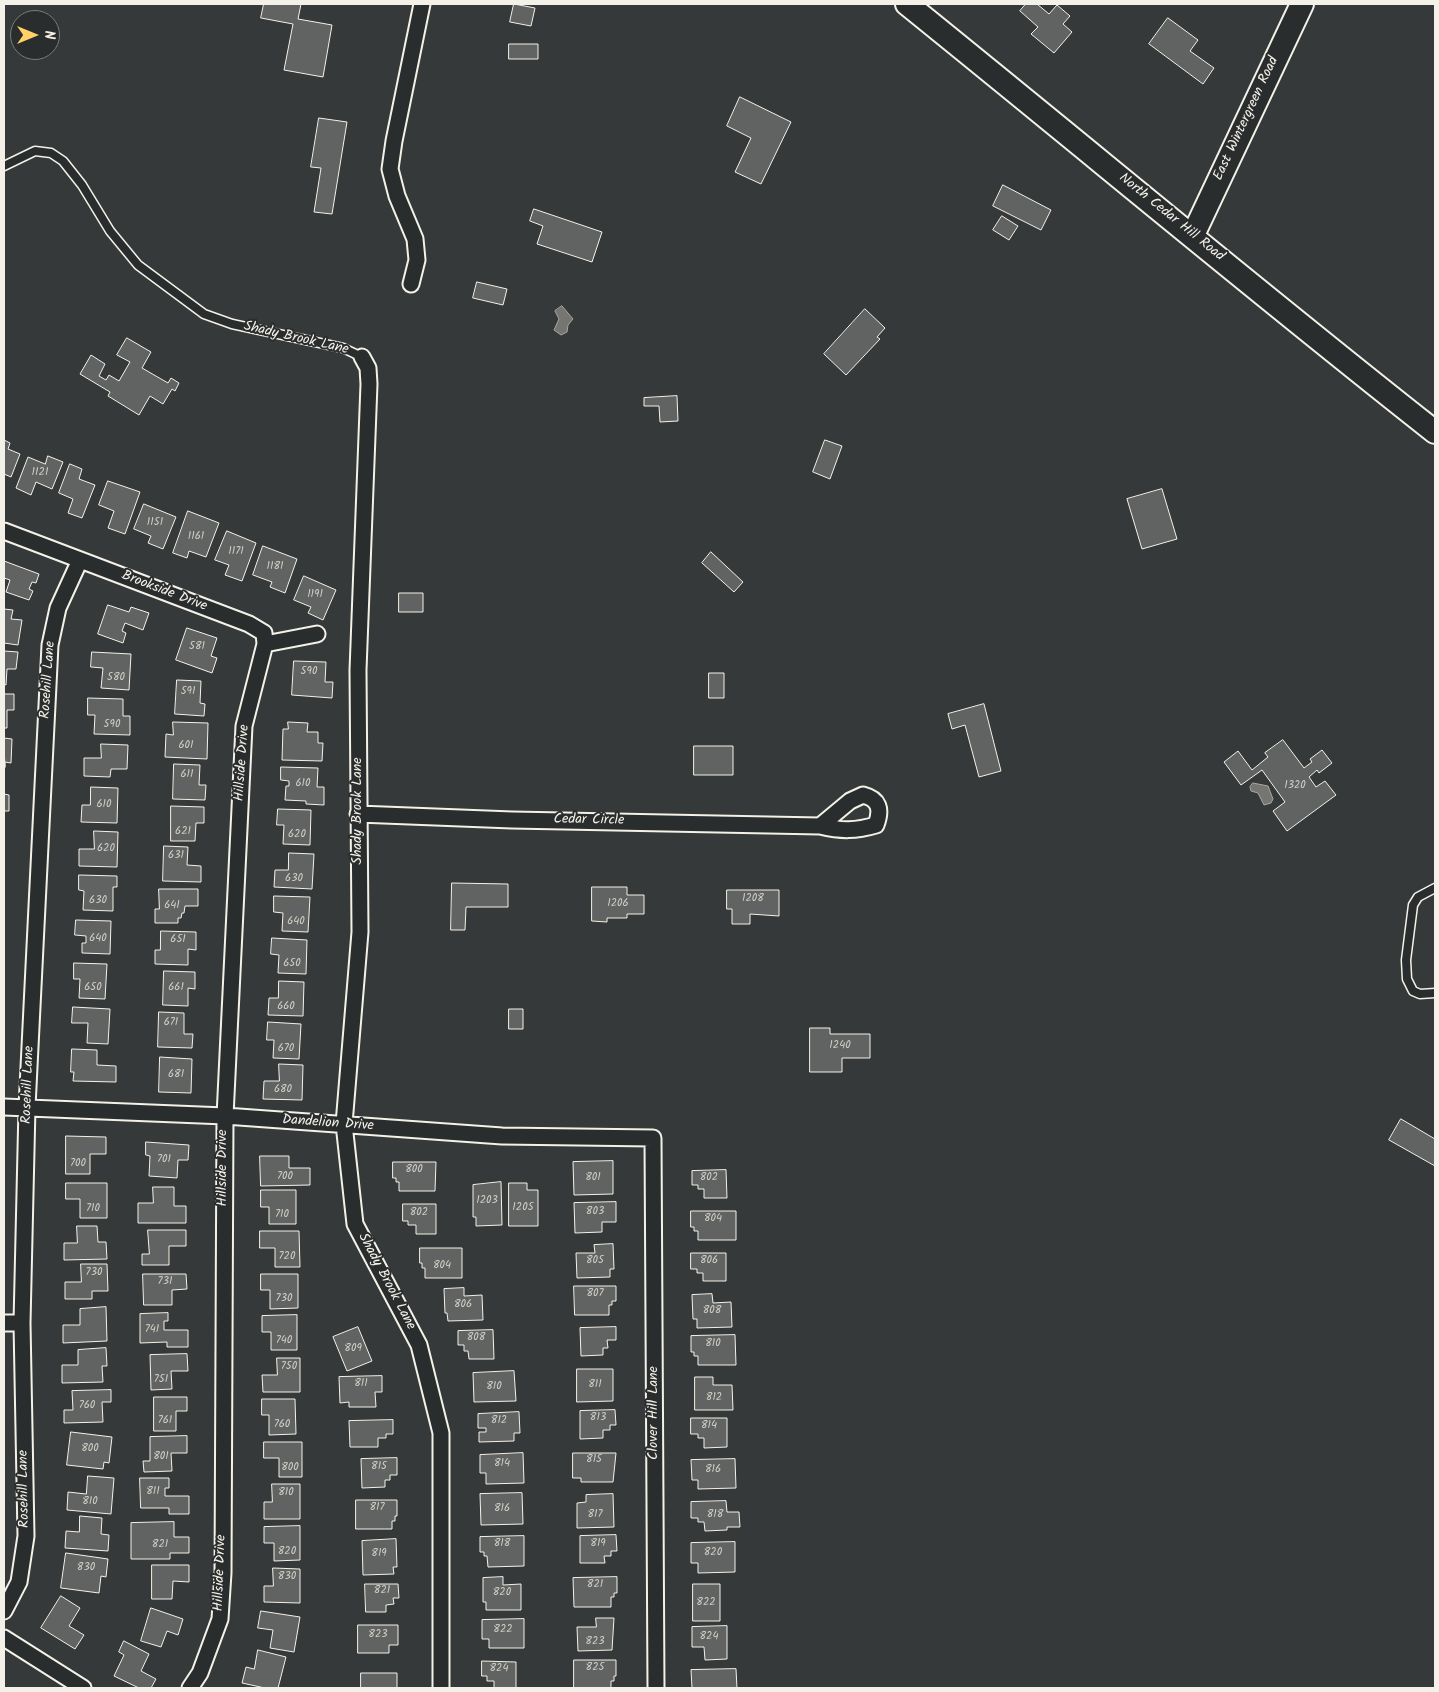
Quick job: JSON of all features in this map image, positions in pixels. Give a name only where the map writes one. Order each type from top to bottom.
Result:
[{"type":"street","points":[[411,284],[417,260],[415,239],[397,196],[390,169],[422,4]]},
{"type":"street","name":"North Cedar Hill Road","points":[[907,4],[1193,235],[1295,322],[1435,432]]},
{"type":"street","name":"East Wintergreen Road","points":[[1193,235],[1302,4]]},
{"type":"street","name":"Shady Brook Lane","points":[[362,357],[368,368],[369,384],[358,670],[360,932],[344,1124],[355,1224],[419,1345],[441,1433],[441,1688]]},
{"type":"street","name":"Brookside Drive","points":[[4,531],[249,624],[264,634],[265,644]]},
{"type":"street","name":"Rosehill Lane","points":[[4,1611],[19,1582],[26,1536],[22,1323],[27,1107],[50,645],[58,608],[80,560]]},
{"type":"street","points":[[265,644],[317,634]]},
{"type":"street","name":"Hillside Drive","points":[[190,1688],[200,1673],[220,1620],[222,1573],[224,1116],[244,726],[265,644]]},
{"type":"street","name":"Cedar Circle","points":[[358,814],[512,820],[820,826]]},
{"type":"street","name":"Dandelion Drive","points":[[4,1107],[224,1116],[502,1136],[653,1138]]},
{"type":"street","name":"Clover Hill Lane","points":[[653,1138],[656,1688]]},
{"type":"street","points":[[4,1323],[22,1323]]},
{"type":"street","points":[[4,1638],[83,1688]]},
{"type":"lane","name":"Shady Brook Lane","points":[[4,166],[35,151],[51,153],[63,161],[82,185],[110,231],[138,265],[204,314],[232,324],[343,348],[362,357]]},
{"type":"lane","points":[[1435,888],[1418,897],[1413,905],[1406,960],[1407,979],[1413,991],[1420,994],[1435,993]]},
{"type":"shaded area","points":[[562,306],[573,319],[568,325],[567,332],[561,335],[554,330],[559,319],[555,311]]},
{"type":"shaded area","points":[[1253,783],[1268,786],[1273,799],[1271,803],[1264,805],[1258,793],[1251,791],[1250,787]]},
{"type":"building","points":[[264,4],[301,4],[298,19],[332,25],[323,77],[284,70],[293,24],[261,18]]},
{"type":"building","points":[[514,4],[535,8],[531,26],[510,22]]},
{"type":"building","points":[[1026,4],[1037,4],[1049,14],[1057,5],[1070,16],[1063,24],[1072,32],[1054,53],[1031,34],[1038,27],[1020,11]]},
{"type":"building","points":[[1168,18],[1198,40],[1190,51],[1214,68],[1203,84],[1149,44]]},
{"type":"building","points":[[509,44],[538,44],[538,59],[509,59]]},
{"type":"building","points":[[740,97],[791,122],[761,184],[735,172],[751,138],[727,126]]},
{"type":"building","points":[[319,118],[347,122],[332,214],[314,212],[321,168],[311,167]]},
{"type":"building","points":[[1003,185],[1051,210],[1041,230],[993,206]]},
{"type":"building","points":[[534,209],[602,232],[592,262],[537,244],[543,226],[530,221]]},
{"type":"building","points":[[1002,216],[1018,226],[1009,240],[993,230]]},
{"type":"building","points":[[477,282],[507,289],[503,305],[473,298]]},
{"type":"building","points":[[865,309],[885,328],[877,337],[880,339],[846,375],[824,354]]},
{"type":"building","points":[[127,338],[151,352],[142,368],[168,383],[171,378],[179,383],[175,391],[172,389],[163,404],[150,396],[139,415],[108,396],[110,392],[80,374],[91,355],[105,364],[99,376],[106,380],[109,375],[119,381],[130,362],[117,355]]},
{"type":"building","points":[[677,396],[678,421],[660,422],[659,406],[644,406],[644,398]]},
{"type":"building","points":[[4,440],[10,443],[8,449],[20,454],[11,477],[4,474]]},
{"type":"building","points":[[825,440],[842,446],[830,479],[813,472]]},
{"type":"building","points":[[48,456],[63,462],[52,489],[36,482],[31,495],[16,488],[28,457],[45,464]]},
{"type":"building","points":[[70,464],[82,469],[79,479],[95,485],[82,518],[68,513],[73,499],[59,493]]},
{"type":"building","points":[[108,481],[140,492],[125,534],[108,528],[114,511],[99,505]]},
{"type":"building","points":[[1162,489],[1177,539],[1142,549],[1127,499]]},
{"type":"building","points":[[144,504],[176,517],[163,549],[148,543],[151,536],[134,529]]},
{"type":"building","points":[[188,511],[219,523],[206,557],[189,551],[187,558],[173,553]]},
{"type":"building","points":[[227,531],[256,543],[242,581],[225,575],[229,565],[215,560]]},
{"type":"building","points":[[263,546],[297,559],[285,593],[270,587],[272,582],[253,575]]},
{"type":"building","points":[[711,552],[743,582],[734,592],[702,563]]},
{"type":"building","points":[[4,561],[39,574],[36,583],[32,582],[29,589],[33,591],[29,600],[6,592],[10,580],[4,578]]},
{"type":"building","points":[[304,576],[336,590],[323,620],[308,613],[311,607],[294,600]]},
{"type":"building","points":[[399,593],[423,593],[423,612],[399,612]]},
{"type":"building","points":[[108,605],[129,612],[131,607],[149,613],[143,630],[125,623],[122,631],[126,633],[123,643],[98,634]]},
{"type":"building","points":[[4,609],[13,610],[11,619],[22,620],[18,645],[4,643]]},
{"type":"building","points":[[187,628],[217,638],[211,656],[217,658],[212,673],[176,660]]},
{"type":"building","points":[[4,651],[18,652],[16,669],[7,669],[6,685],[4,684]]},
{"type":"building","points":[[92,652],[131,654],[129,690],[101,688],[103,668],[91,667]]},
{"type":"building","points":[[294,661],[326,662],[325,682],[333,682],[332,698],[292,695]]},
{"type":"building","points":[[709,673],[724,673],[724,698],[709,698]]},
{"type":"building","points":[[177,680],[201,681],[200,703],[205,704],[204,716],[175,714]]},
{"type":"building","points":[[4,694],[14,694],[14,710],[7,710],[7,728],[4,728]]},
{"type":"building","points":[[88,698],[123,699],[123,716],[130,716],[130,735],[94,734],[95,715],[88,715]]},
{"type":"building","points":[[984,704],[1001,771],[979,777],[965,725],[952,729],[948,714]]},
{"type":"building","points":[[173,722],[208,723],[207,759],[165,757],[166,734],[173,735]]},
{"type":"building","points":[[288,722],[308,723],[307,732],[318,732],[318,743],[323,743],[322,761],[282,760],[283,729],[288,729]]},
{"type":"building","points":[[4,738],[12,739],[11,763],[5,762],[5,767]]},
{"type":"building","points":[[1283,740],[1304,768],[1312,762],[1310,759],[1322,750],[1332,763],[1319,773],[1317,770],[1309,777],[1316,787],[1325,781],[1336,795],[1287,831],[1273,811],[1285,802],[1262,770],[1241,785],[1224,762],[1238,751],[1252,770],[1268,757],[1265,753]]},
{"type":"building","points":[[101,744],[128,745],[127,769],[111,769],[110,777],[84,776],[84,758],[101,758]]},
{"type":"building","points":[[694,746],[733,746],[733,775],[694,775]]},
{"type":"building","points":[[174,764],[200,765],[199,785],[206,785],[205,800],[173,799]]},
{"type":"building","points":[[281,767],[318,768],[317,787],[324,787],[324,805],[306,804],[306,801],[285,800],[286,786],[289,786],[289,781],[281,780]]},
{"type":"building","points":[[91,787],[118,788],[117,823],[81,822],[82,805],[90,805]]},
{"type":"building","points":[[4,794],[9,795],[9,811],[4,811]]},
{"type":"building","points":[[171,806],[204,807],[204,823],[196,823],[195,841],[171,841]]},
{"type":"building","points":[[278,809],[311,810],[310,845],[283,844],[284,825],[277,825]]},
{"type":"building","points":[[94,831],[118,832],[117,867],[79,866],[79,849],[94,849]]},
{"type":"building","points":[[164,846],[188,847],[187,865],[201,866],[201,882],[163,881]]},
{"type":"building","points":[[289,853],[314,854],[312,889],[274,887],[275,870],[288,870]]},
{"type":"building","points":[[79,875],[117,876],[117,887],[113,887],[113,911],[83,910],[84,891],[79,890]]},
{"type":"building","points":[[452,883],[508,884],[508,907],[466,907],[465,930],[451,930]]},
{"type":"building","points":[[592,887],[627,887],[627,895],[644,895],[644,914],[627,914],[627,918],[607,918],[607,922],[592,921]]},
{"type":"building","points":[[159,889],[198,889],[198,906],[185,906],[184,913],[182,913],[181,918],[178,918],[178,923],[155,923],[155,909],[159,909]]},
{"type":"building","points":[[727,890],[779,890],[779,916],[750,914],[750,924],[732,924],[732,909],[727,909]]},
{"type":"building","points":[[274,896],[310,897],[308,932],[282,931],[283,913],[274,912]]},
{"type":"building","points":[[76,920],[111,921],[110,954],[82,953],[82,943],[86,943],[86,936],[75,935]]},
{"type":"building","points":[[161,931],[196,932],[196,950],[188,949],[188,965],[155,964],[155,950],[160,950]]},
{"type":"building","points":[[272,938],[307,940],[306,974],[278,973],[279,955],[271,954]]},
{"type":"building","points":[[74,963],[107,964],[105,999],[79,998],[80,979],[74,979]]},
{"type":"building","points":[[164,971],[195,972],[195,989],[188,988],[188,1006],[163,1005]]},
{"type":"building","points":[[279,981],[304,982],[303,1016],[268,1015],[269,998],[278,998]]},
{"type":"building","points":[[73,1007],[110,1009],[108,1044],[87,1043],[88,1023],[72,1023]]},
{"type":"building","points":[[509,1009],[523,1009],[523,1029],[509,1029]]},
{"type":"building","points":[[159,1012],[184,1013],[184,1034],[193,1034],[192,1048],[158,1047]]},
{"type":"building","points":[[268,1022],[301,1024],[299,1059],[273,1058],[274,1040],[267,1040]]},
{"type":"building","points":[[810,1028],[830,1028],[830,1034],[870,1034],[870,1058],[842,1058],[842,1072],[810,1072]]},
{"type":"building","points":[[72,1049],[97,1050],[97,1065],[116,1066],[116,1082],[73,1081],[74,1072],[71,1072]]},
{"type":"building","points":[[160,1057],[192,1059],[191,1093],[159,1092]]},
{"type":"building","points":[[279,1064],[303,1065],[302,1100],[263,1099],[264,1081],[279,1081]]},
{"type":"building","points":[[1401,1119],[1435,1139],[1435,1166],[1389,1140]]},
{"type":"building","points":[[66,1136],[106,1137],[106,1154],[90,1154],[90,1174],[66,1174]]},
{"type":"building","points":[[146,1142],[189,1145],[188,1160],[178,1160],[177,1178],[149,1176],[150,1156],[146,1155]]},
{"type":"building","points":[[260,1156],[289,1156],[289,1168],[310,1168],[310,1185],[261,1186]]},
{"type":"building","points":[[613,1161],[613,1194],[574,1195],[573,1162]]},
{"type":"building","points":[[393,1162],[436,1162],[435,1191],[399,1191],[399,1182],[396,1182],[396,1178],[393,1178]]},
{"type":"building","points":[[726,1170],[727,1198],[704,1198],[704,1189],[698,1189],[698,1185],[692,1185],[692,1171]]},
{"type":"building","points":[[501,1182],[502,1225],[476,1226],[476,1217],[473,1217],[473,1185]]},
{"type":"building","points":[[66,1183],[107,1183],[107,1218],[80,1218],[80,1199],[66,1199]]},
{"type":"building","points":[[509,1183],[527,1183],[527,1190],[538,1190],[538,1226],[509,1226]]},
{"type":"building","points":[[153,1187],[174,1187],[174,1206],[186,1206],[186,1223],[138,1223],[138,1203],[153,1203]]},
{"type":"building","points":[[261,1190],[296,1190],[296,1224],[269,1224],[269,1207],[261,1207]]},
{"type":"building","points":[[616,1202],[616,1222],[602,1222],[602,1232],[575,1233],[574,1203]]},
{"type":"building","points":[[403,1204],[436,1204],[436,1234],[416,1234],[416,1225],[408,1225],[408,1221],[403,1221]]},
{"type":"building","points":[[691,1211],[736,1211],[736,1240],[698,1240],[698,1231],[694,1231],[694,1227],[691,1227]]},
{"type":"building","points":[[77,1226],[97,1226],[98,1242],[106,1242],[107,1259],[64,1260],[64,1243],[77,1243]]},
{"type":"building","points":[[148,1230],[186,1230],[186,1246],[169,1246],[169,1265],[142,1265],[142,1254],[149,1254]]},
{"type":"building","points":[[260,1231],[299,1231],[300,1267],[275,1267],[275,1248],[260,1248]]},
{"type":"building","points":[[613,1244],[614,1269],[610,1269],[610,1277],[577,1278],[576,1253],[595,1253],[594,1245]]},
{"type":"building","points":[[420,1248],[462,1248],[462,1278],[425,1278],[425,1268],[422,1268],[422,1263],[420,1263]]},
{"type":"building","points":[[691,1253],[726,1253],[726,1281],[703,1281],[703,1273],[697,1273],[697,1269],[691,1269]]},
{"type":"building","points":[[81,1264],[107,1264],[108,1291],[92,1291],[92,1299],[65,1299],[65,1282],[81,1282]]},
{"type":"building","points":[[143,1274],[186,1274],[187,1289],[172,1290],[172,1305],[144,1305]]},
{"type":"building","points":[[261,1274],[298,1274],[298,1308],[270,1309],[270,1290],[261,1290]]},
{"type":"building","points":[[574,1286],[616,1286],[616,1301],[612,1301],[612,1305],[609,1305],[609,1315],[575,1315]]},
{"type":"building","points":[[464,1288],[464,1296],[482,1295],[483,1320],[448,1321],[447,1313],[445,1313],[444,1289]]},
{"type":"building","points":[[712,1294],[713,1303],[731,1302],[732,1327],[697,1328],[697,1319],[693,1319],[692,1295]]},
{"type":"building","points":[[106,1307],[107,1341],[63,1343],[63,1325],[80,1325],[80,1309]]},
{"type":"building","points":[[168,1313],[168,1321],[164,1321],[164,1330],[188,1330],[188,1347],[167,1347],[167,1342],[140,1343],[140,1314]]},
{"type":"building","points":[[297,1315],[297,1350],[271,1350],[271,1332],[262,1332],[262,1316]]},
{"type":"building","points":[[358,1327],[372,1361],[347,1371],[333,1337]]},
{"type":"building","points":[[616,1327],[616,1340],[607,1340],[608,1348],[603,1348],[603,1355],[581,1356],[580,1328]]},
{"type":"building","points":[[493,1330],[494,1359],[469,1359],[468,1351],[464,1351],[464,1345],[458,1345],[458,1331]]},
{"type":"building","points":[[735,1335],[736,1365],[698,1365],[698,1356],[694,1356],[694,1352],[691,1352],[691,1336]]},
{"type":"building","points":[[106,1348],[107,1366],[102,1366],[103,1382],[62,1383],[62,1365],[78,1365],[78,1350]]},
{"type":"building","points":[[187,1354],[188,1371],[171,1371],[172,1389],[151,1390],[150,1355]]},
{"type":"building","points":[[277,1358],[300,1358],[300,1392],[263,1392],[262,1375],[277,1375]]},
{"type":"building","points":[[577,1369],[613,1369],[613,1401],[577,1402]]},
{"type":"building","points":[[514,1371],[516,1401],[474,1402],[473,1373]]},
{"type":"building","points":[[382,1376],[382,1392],[375,1392],[376,1407],[349,1407],[349,1402],[340,1403],[339,1377]]},
{"type":"building","points":[[695,1377],[713,1377],[713,1385],[732,1385],[733,1410],[695,1410]]},
{"type":"building","points":[[111,1390],[111,1402],[102,1402],[103,1422],[64,1423],[64,1410],[73,1410],[72,1391]]},
{"type":"building","points":[[154,1397],[187,1397],[187,1411],[176,1411],[176,1431],[154,1431]]},
{"type":"building","points":[[262,1399],[295,1399],[296,1434],[269,1435],[269,1415],[262,1415]]},
{"type":"building","points":[[615,1410],[616,1425],[610,1425],[610,1430],[603,1430],[603,1438],[580,1439],[580,1411]]},
{"type":"building","points":[[519,1412],[520,1433],[514,1433],[514,1441],[479,1442],[479,1432],[486,1432],[486,1428],[478,1428],[478,1414]]},
{"type":"building","points":[[691,1418],[727,1418],[727,1447],[704,1448],[704,1438],[698,1438],[698,1434],[691,1434]]},
{"type":"building","points":[[393,1420],[393,1434],[386,1434],[386,1438],[378,1438],[378,1447],[350,1447],[349,1421]]},
{"type":"building","points":[[71,1432],[112,1437],[109,1463],[104,1462],[103,1469],[67,1465]]},
{"type":"building","points":[[187,1436],[187,1453],[171,1453],[172,1471],[144,1472],[143,1461],[150,1461],[150,1437]]},
{"type":"building","points":[[264,1442],[302,1442],[302,1477],[279,1477],[279,1458],[264,1458]]},
{"type":"building","points":[[523,1453],[524,1483],[486,1484],[486,1473],[480,1473],[480,1455]]},
{"type":"building","points":[[573,1453],[616,1453],[613,1482],[581,1482],[581,1478],[573,1478]]},
{"type":"building","points":[[397,1458],[397,1475],[390,1475],[390,1480],[385,1480],[385,1487],[362,1488],[361,1459]]},
{"type":"building","points":[[735,1459],[736,1488],[698,1489],[698,1480],[692,1480],[691,1460]]},
{"type":"building","points":[[88,1476],[114,1478],[111,1514],[67,1510],[68,1492],[86,1494]]},
{"type":"building","points":[[140,1478],[169,1478],[169,1488],[165,1488],[165,1496],[189,1496],[189,1514],[169,1514],[169,1508],[141,1508]]},
{"type":"building","points":[[272,1484],[300,1484],[300,1519],[264,1519],[264,1502],[272,1502]]},
{"type":"building","points":[[522,1493],[523,1524],[481,1525],[480,1494]]},
{"type":"building","points":[[613,1494],[614,1527],[577,1528],[577,1503],[586,1502],[586,1495]]},
{"type":"building","points":[[356,1500],[397,1500],[397,1516],[395,1516],[395,1521],[392,1521],[392,1529],[356,1529]]},
{"type":"building","points":[[726,1501],[727,1512],[739,1512],[740,1527],[727,1527],[727,1530],[705,1531],[704,1522],[698,1522],[698,1518],[691,1518],[691,1502]]},
{"type":"building","points":[[80,1516],[102,1518],[101,1534],[109,1535],[108,1551],[65,1548],[66,1531],[79,1532]]},
{"type":"building","points":[[174,1522],[174,1537],[189,1537],[189,1553],[170,1553],[170,1559],[131,1559],[131,1523]]},
{"type":"building","points":[[300,1526],[300,1560],[274,1561],[274,1543],[264,1543],[264,1527]]},
{"type":"building","points":[[616,1535],[617,1551],[611,1551],[611,1556],[604,1556],[605,1563],[580,1563],[580,1536]]},
{"type":"building","points":[[524,1536],[524,1566],[488,1567],[487,1556],[484,1556],[484,1552],[480,1552],[480,1537]]},
{"type":"building","points":[[396,1539],[397,1567],[393,1567],[394,1574],[363,1575],[362,1541]]},
{"type":"building","points":[[735,1542],[735,1572],[698,1573],[698,1563],[691,1563],[691,1543]]},
{"type":"building","points":[[66,1553],[108,1559],[106,1577],[101,1576],[99,1593],[61,1588]]},
{"type":"building","points":[[152,1565],[189,1565],[189,1582],[173,1581],[172,1599],[152,1599]]},
{"type":"building","points":[[273,1568],[300,1569],[300,1603],[264,1602],[264,1586],[273,1586]]},
{"type":"building","points":[[503,1577],[503,1585],[521,1584],[521,1610],[486,1610],[486,1602],[483,1602],[483,1578]]},
{"type":"building","points":[[617,1577],[617,1593],[614,1593],[614,1597],[611,1597],[611,1607],[574,1607],[573,1578]]},
{"type":"building","points":[[365,1584],[398,1584],[399,1598],[393,1598],[394,1604],[386,1605],[386,1612],[366,1612]]},
{"type":"building","points":[[693,1584],[720,1584],[720,1621],[693,1621]]},
{"type":"building","points":[[61,1596],[80,1608],[69,1626],[84,1635],[75,1649],[41,1628]]},
{"type":"building","points":[[151,1608],[183,1619],[178,1635],[167,1631],[161,1647],[141,1641]]},
{"type":"building","points":[[261,1611],[300,1617],[294,1652],[270,1648],[273,1630],[258,1628]]},
{"type":"building","points":[[596,1618],[614,1618],[612,1650],[578,1651],[577,1627],[596,1627]]},
{"type":"building","points":[[524,1619],[524,1648],[489,1648],[489,1639],[482,1639],[482,1620]]},
{"type":"building","points":[[358,1625],[398,1625],[398,1645],[389,1645],[389,1653],[358,1653]]},
{"type":"building","points":[[727,1626],[727,1659],[705,1660],[704,1647],[692,1647],[692,1627]]},
{"type":"building","points":[[124,1641],[149,1654],[141,1671],[156,1679],[151,1688],[139,1688],[114,1676],[124,1655],[119,1652]]},
{"type":"building","points":[[258,1650],[286,1657],[278,1688],[265,1688],[242,1683],[246,1667],[254,1669]]},
{"type":"building","points":[[574,1660],[616,1660],[616,1676],[614,1676],[614,1681],[611,1681],[611,1688],[574,1688]]},
{"type":"building","points":[[482,1661],[516,1662],[516,1688],[494,1688],[494,1681],[487,1681],[487,1676],[482,1676]]},
{"type":"building","points":[[736,1669],[737,1688],[692,1688],[691,1670]]},
{"type":"building","points":[[361,1673],[397,1673],[397,1688],[361,1688]]}]
